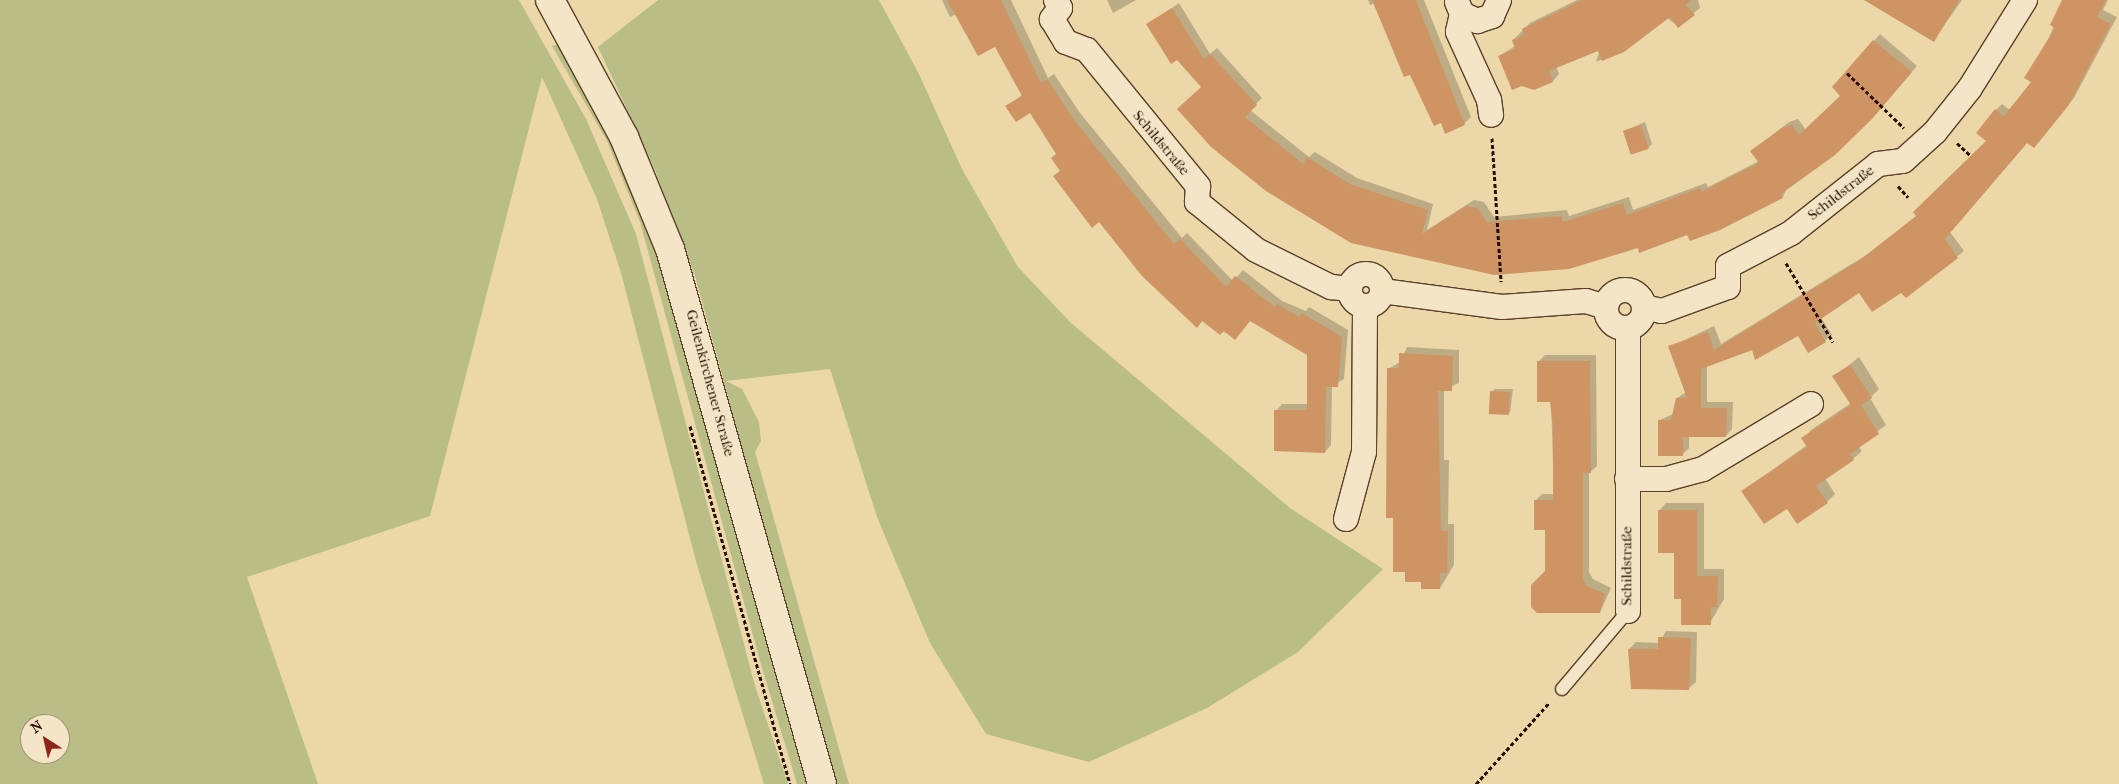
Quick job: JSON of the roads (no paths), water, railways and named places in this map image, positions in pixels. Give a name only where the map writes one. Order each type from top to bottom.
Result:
[{"type":"main road","name":"Geilenkirchener Straße","points":[[550,0],[624,138],[670,249],[822,784]]},
{"type":"street","name":"Schildstraße","points":[[1056,0],[1060,8],[1052,19],[1066,42],[1087,50],[1198,186],[1197,202],[1256,250],[1331,287],[1350,288],[1353,301],[1373,299]]},
{"type":"street","points":[[1491,115],[1486,93],[1458,32],[1459,7],[1485,20],[1497,9],[1499,0]]},
{"type":"street","name":"Schildstraße","points":[[1644,307],[1662,311],[1728,287],[1728,266],[1774,242],[1878,164],[1903,161],[1921,145],[1970,88],[2025,0]]},
{"type":"street","points":[[1625,290],[1634,292],[1644,307],[1640,321],[1628,328],[1611,323],[1606,306],[1609,298],[1625,290]]},
{"type":"street","points":[[1346,519],[1364,452],[1373,299],[1502,308],[1586,301],[1606,306]]},
{"type":"street","name":"Schildstraße","points":[[1628,328],[1628,611]]},
{"type":"street","points":[[1627,479],[1666,479],[1703,469],[1811,404]]},
{"type":"lane","name":"Schildstraße","points":[[1562,689],[1628,611]]}]
